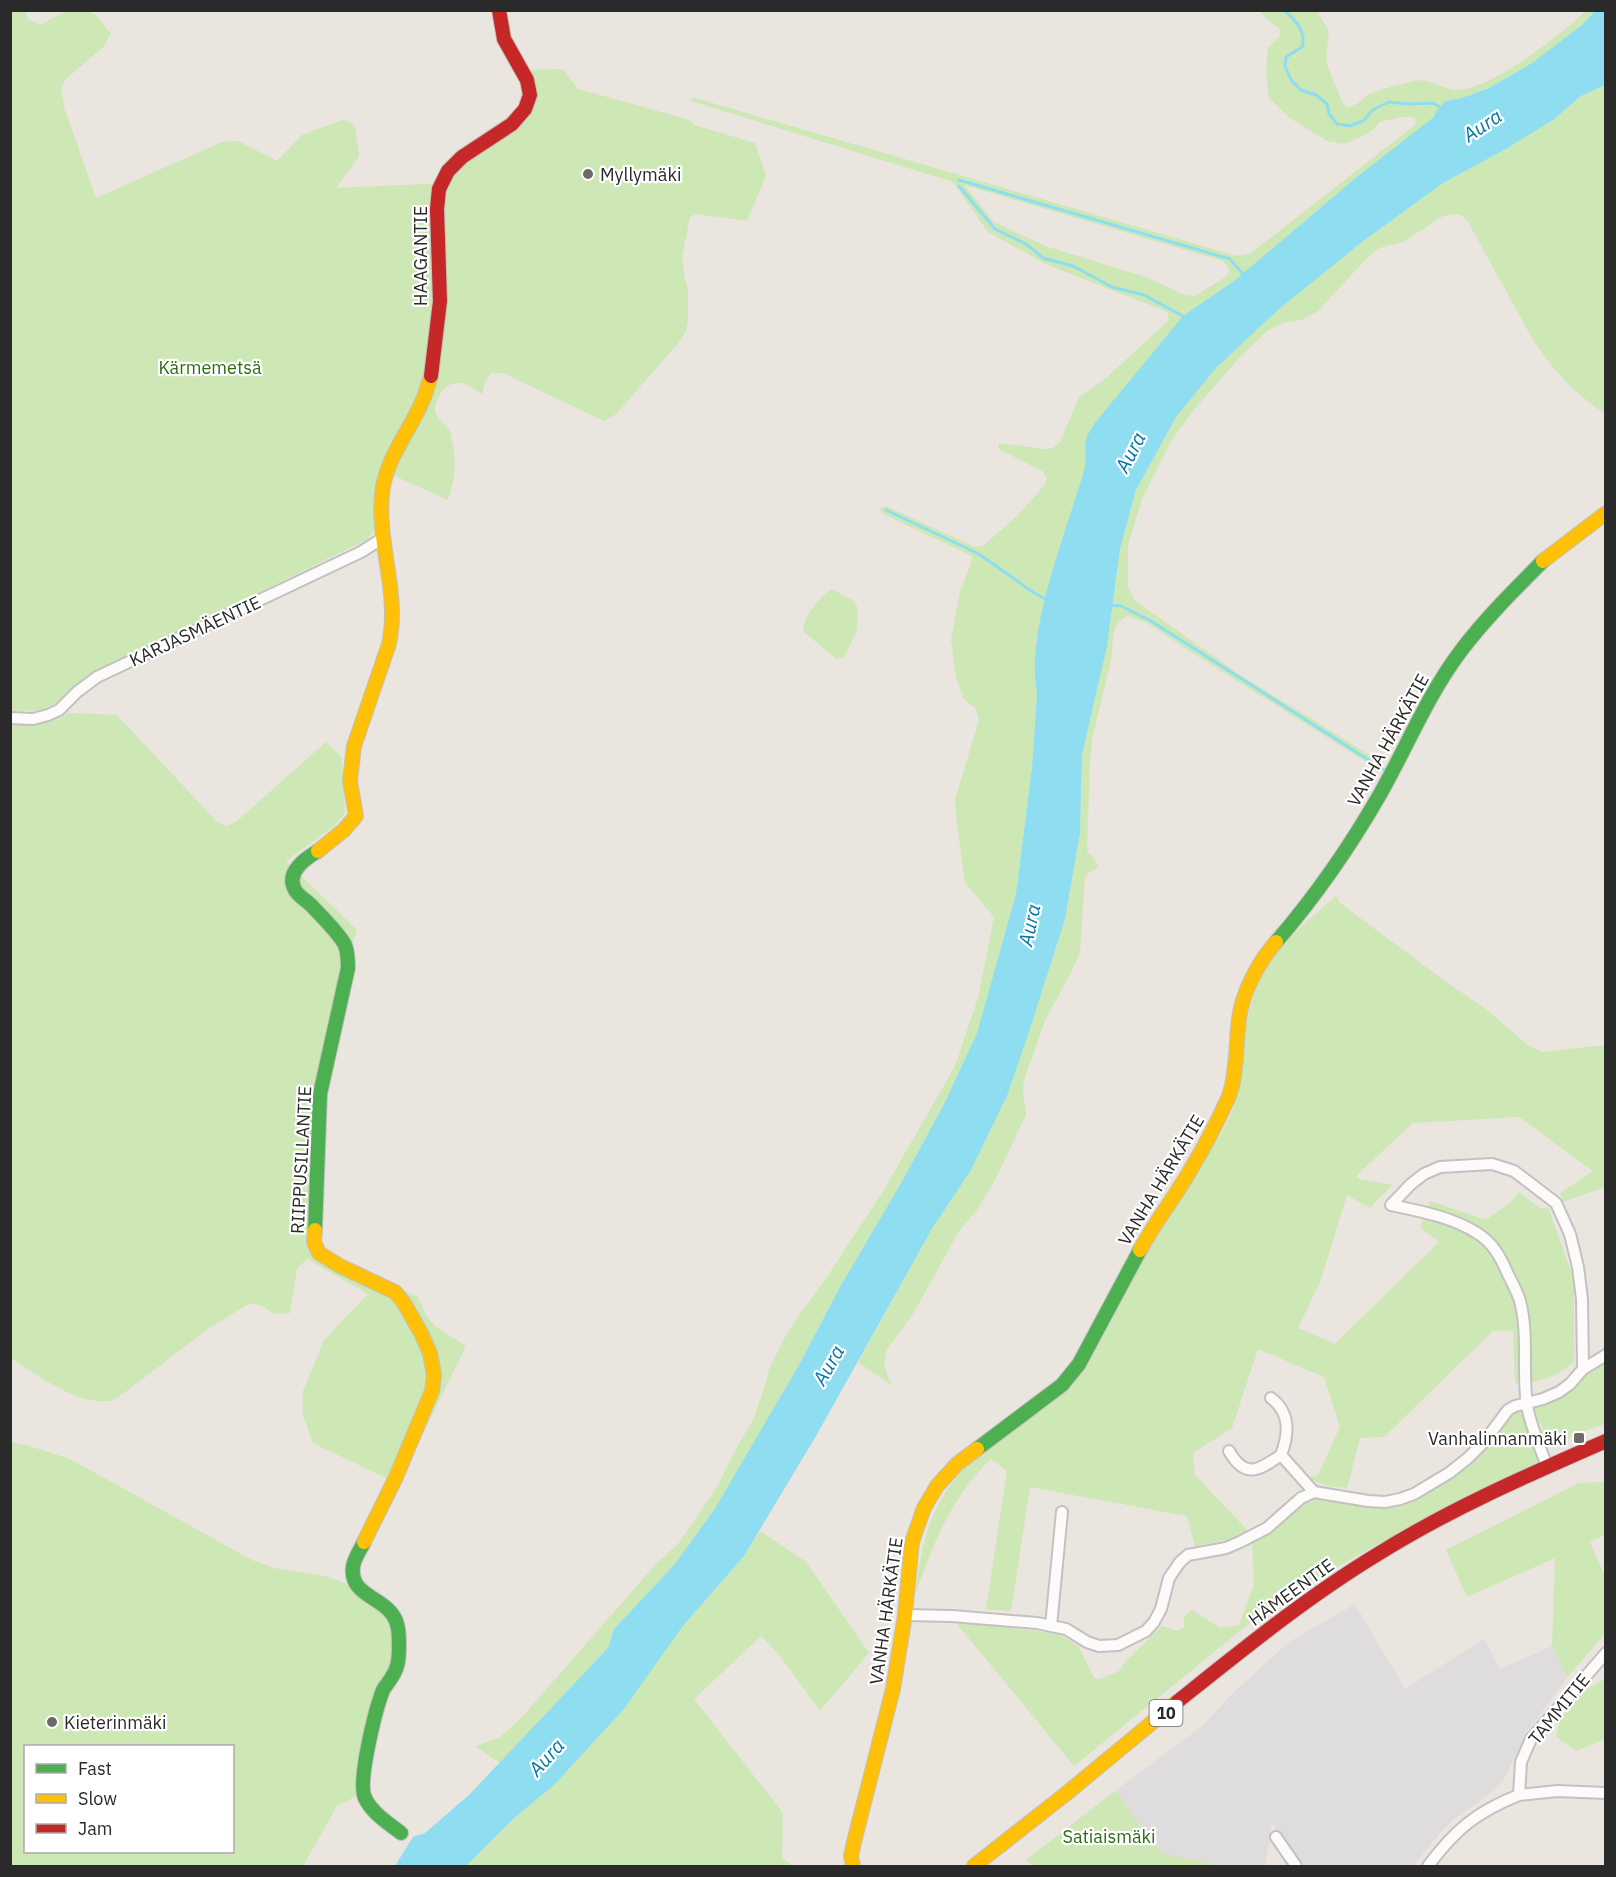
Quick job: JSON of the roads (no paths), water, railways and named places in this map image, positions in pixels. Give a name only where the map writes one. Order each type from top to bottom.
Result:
[{"type":"main road","name":"HAAGANTIE","points":[[383,538],[382,493],[390,463],[423,401],[432,371],[440,301],[437,209],[439,189],[448,171],[462,157],[512,124],[525,109],[530,95],[527,80],[504,39],[499,10]]},
{"type":"main road","name":"VANHA HÄRKÄTIE","points":[[853,1866],[851,1856],[854,1842],[873,1776],[893,1689],[905,1615],[912,1542],[924,1508],[937,1486],[965,1457],[1062,1385],[1079,1364],[1148,1235],[1191,1170],[1230,1093],[1239,1016],[1250,982],[1268,951],[1297,918],[1343,854],[1379,796],[1435,692],[1459,653],[1507,597],[1548,556],[1605,513]]},
{"type":"main road","name":"RIIPPUSILLANTIE","points":[[383,538],[389,570],[392,630],[354,746],[350,781],[356,816],[338,836],[297,867],[293,878],[293,888],[344,943],[348,954],[346,977],[320,1094],[314,1242],[319,1253],[340,1266],[395,1292],[421,1333],[430,1353],[434,1375],[432,1391],[396,1478],[353,1565],[352,1576],[355,1585],[362,1592],[384,1606],[396,1619],[399,1643],[396,1670],[383,1690],[369,1746],[362,1793],[369,1806],[401,1833]]},
{"type":"main road","name":"HÄMEENTIE","points":[[974,1866],[1031,1824],[1224,1665],[1303,1604],[1340,1579],[1435,1521],[1547,1466],[1605,1441]]},
{"type":"main road","name":"HÄMEENTIE","points":[[987,1866],[1031,1824]]},
{"type":"street","name":"KARJASMÄENTIE","points":[[10,718],[33,719],[54,713],[97,677],[361,552],[383,538]]},
{"type":"street","points":[[1547,1466],[1527,1404],[1520,1301],[1501,1258],[1479,1233],[1463,1225],[1391,1205],[1411,1184],[1424,1174],[1440,1167],[1492,1164],[1514,1172],[1556,1203],[1570,1234],[1578,1267],[1582,1299],[1582,1369]]},
{"type":"street","points":[[905,1615],[971,1617],[1051,1626],[1066,1629],[1087,1642],[1100,1646],[1118,1645],[1146,1631],[1158,1616],[1169,1578],[1188,1555],[1226,1548],[1250,1538],[1267,1528],[1301,1498],[1314,1492],[1376,1501],[1400,1499],[1414,1494],[1449,1473],[1468,1458],[1484,1442],[1508,1410],[1559,1392],[1570,1384],[1582,1369],[1605,1355]]},
{"type":"street","points":[[1229,1450],[1242,1468],[1252,1470],[1264,1467],[1281,1455],[1287,1434],[1285,1412],[1281,1405],[1271,1398]]},
{"type":"street","points":[[1281,1455],[1314,1492]]},
{"type":"street","points":[[1051,1626],[1062,1512]]},
{"type":"street","name":"TAMMITIE","points":[[1519,1795],[1521,1762],[1531,1739],[1605,1653]]},
{"type":"street","points":[[1428,1866],[1459,1829],[1497,1803],[1519,1795],[1557,1791],[1605,1793]]},
{"type":"street","points":[[1276,1838],[1296,1866]]},
{"type":"water","name":"Aura","points":[[1595,11],[1605,11],[1605,85],[1581,96],[1553,120],[1504,150],[1443,183],[1362,242],[1278,310],[1216,368],[1176,417],[1136,490],[1120,549],[1107,646],[1082,755],[1080,833],[1065,919],[1007,1096],[971,1170],[933,1227],[816,1436],[744,1556],[682,1627],[623,1710],[554,1785],[513,1819],[466,1866],[395,1866],[413,1837],[425,1833],[469,1795],[608,1648],[614,1629],[675,1564],[714,1510],[799,1365],[840,1287],[904,1178],[945,1102],[977,1033],[1016,894],[1032,767],[1037,694],[1035,668],[1037,640],[1050,580],[1085,467],[1087,438],[1094,424],[1183,316],[1234,281],[1358,176],[1434,117],[1445,101],[1462,98],[1489,88],[1532,63],[1582,25]]},
{"type":"waterway","points":[[1284,10],[1296,22],[1303,36],[1302,47],[1286,57],[1285,66],[1291,80],[1301,90],[1316,95],[1327,104],[1329,114],[1337,124],[1350,126],[1363,121],[1374,109],[1389,102],[1433,103],[1443,109]]},
{"type":"waterway","points":[[959,180],[1230,259],[1243,274]]},
{"type":"waterway","points":[[959,186],[995,229],[1026,244],[1043,258],[1073,266],[1112,287],[1144,295],[1183,316]]},
{"type":"waterway","points":[[886,510],[979,554],[1034,593],[1050,601]]},
{"type":"waterway","points":[[1110,605],[1121,606],[1151,621],[1386,771]]},
{"type":"place","name":"Myllymäki","points":[[588,174]]},
{"type":"place","name":"Vanhalinnanmäki","points":[[1579,1438]]},
{"type":"place","name":"Kieterinmäki","points":[[52,1722]]},
{"type":"park label","name":"Kärmemetsä","points":[[210,367]]},
{"type":"park label","name":"Satiaismäki","points":[[1109,1836]]}]
